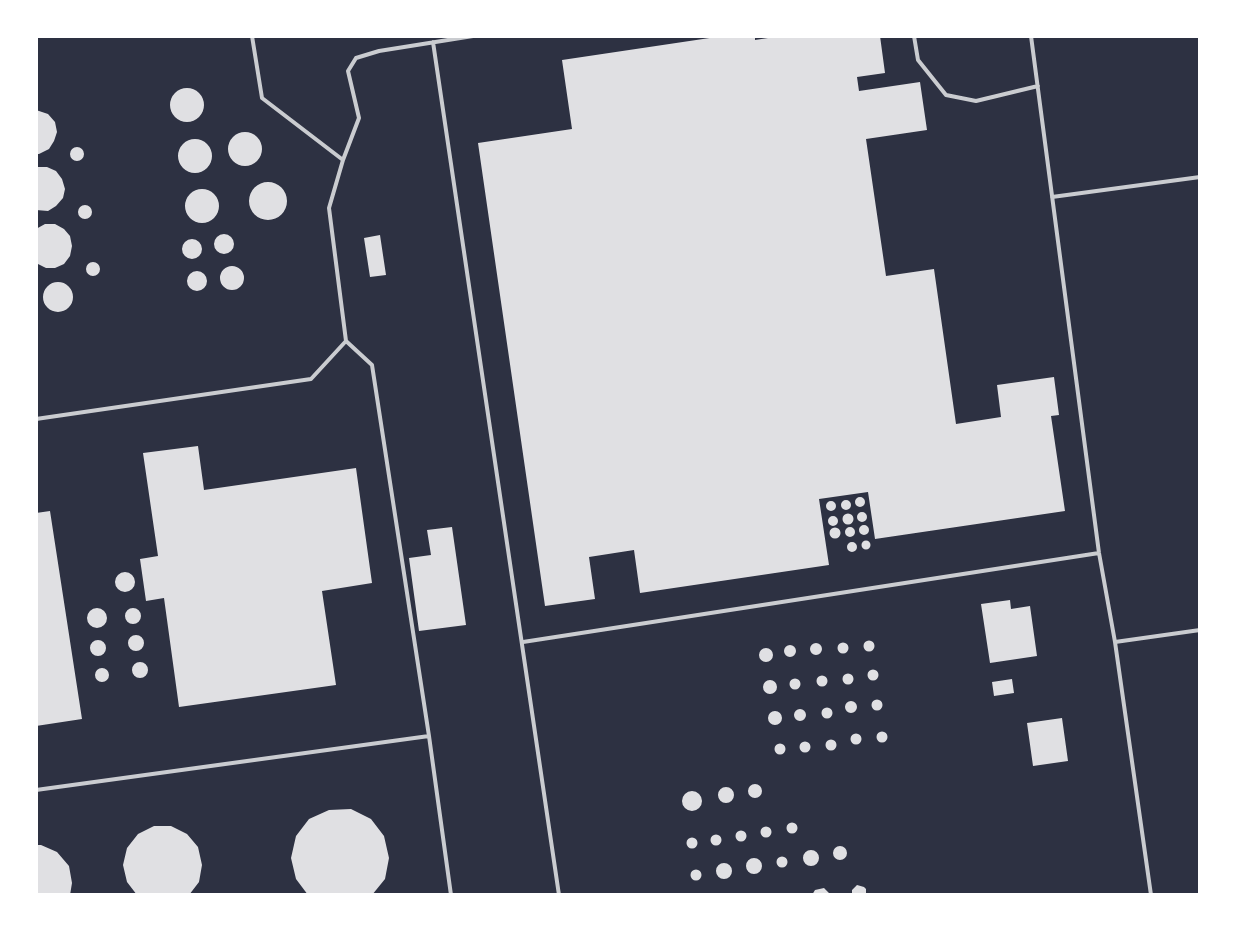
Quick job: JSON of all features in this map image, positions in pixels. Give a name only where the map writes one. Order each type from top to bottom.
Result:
[{"type":"lane","points":[[252,36],[262,98],[342,160]]},
{"type":"lane","points":[[451,895],[372,365],[346,341],[329,208],[342,160],[359,118],[348,71],[356,58],[379,51],[472,36]]},
{"type":"lane","points":[[914,36],[918,60],[946,95],[976,101],[1038,86]]},
{"type":"lane","points":[[1031,36],[1099,553],[1116,642],[1151,895]]},
{"type":"lane","points":[[433,42],[559,895]]},
{"type":"lane","points":[[1052,197],[1200,177]]},
{"type":"lane","points":[[36,419],[311,379],[346,341]]},
{"type":"lane","points":[[523,642],[1099,553]]},
{"type":"lane","points":[[1116,642],[1200,630]]},
{"type":"lane","points":[[36,790],[428,736]]},
{"type":"building","points":[[723,36],[755,36],[755,40],[781,36],[880,36],[885,73],[857,77],[859,91],[920,82],[927,130],[866,139],[886,276],[934,269],[956,424],[1001,417],[997,385],[1054,377],[1059,415],[1051,416],[1065,511],[875,539],[868,492],[819,499],[829,565],[640,593],[634,550],[589,557],[595,599],[545,606],[478,143],[572,129],[562,60]]},
{"type":"building","points":[[187,88],[194,89],[199,93],[203,98],[203,112],[199,117],[194,121],[187,122],[180,121],[175,117],[171,112],[170,105],[171,98],[175,93],[180,89]]},
{"type":"building","points":[[36,110],[48,114],[55,122],[57,132],[49,149],[39,154],[36,154]]},
{"type":"building","points":[[245,132],[252,133],[257,137],[261,142],[261,156],[257,161],[252,165],[245,166],[238,165],[233,161],[229,156],[228,149],[229,142],[233,137],[238,133]]},
{"type":"building","points":[[195,139],[202,140],[207,144],[211,149],[211,163],[207,168],[202,172],[195,173],[188,172],[183,168],[179,163],[178,156],[179,149],[183,144],[188,140]]},
{"type":"building","points":[[74,147],[80,147],[84,154],[80,161],[74,161],[70,157],[70,151]]},
{"type":"building","points":[[37,167],[47,167],[56,171],[62,179],[65,189],[63,198],[48,211],[36,210]]},
{"type":"building","points":[[268,182],[281,188],[287,201],[281,214],[268,220],[255,214],[249,201],[255,188]]},
{"type":"building","points":[[202,189],[209,190],[214,194],[218,199],[218,213],[214,218],[209,222],[202,223],[195,222],[190,218],[186,213],[185,206],[186,199],[190,194],[195,190]]},
{"type":"building","points":[[82,205],[88,205],[92,212],[88,219],[82,219],[78,215],[78,209]]},
{"type":"building","points":[[45,224],[55,224],[64,229],[70,236],[72,246],[70,256],[64,264],[55,268],[46,268],[36,263],[36,229]]},
{"type":"building","points":[[224,234],[231,237],[234,244],[231,251],[224,254],[217,251],[214,244],[217,237]]},
{"type":"building","points":[[380,235],[386,275],[370,277],[364,238]]},
{"type":"building","points":[[192,239],[199,242],[202,249],[199,256],[192,259],[185,256],[182,249],[185,242]]},
{"type":"building","points":[[90,262],[96,262],[100,269],[96,276],[90,276],[86,272],[86,266]]},
{"type":"building","points":[[232,266],[237,267],[243,273],[243,283],[237,289],[232,290],[227,289],[221,283],[220,278],[221,273],[227,267]]},
{"type":"building","points":[[197,271],[204,274],[207,281],[204,288],[197,291],[190,288],[187,281],[190,274]]},
{"type":"building","points":[[58,282],[64,283],[72,291],[72,303],[64,311],[58,312],[52,311],[44,303],[43,297],[44,291],[52,283]]},
{"type":"building","points":[[198,446],[204,490],[356,468],[372,583],[322,591],[336,685],[179,707],[164,598],[146,601],[140,559],[158,556],[143,453]]},
{"type":"building","points":[[858,497],[862,497],[865,502],[864,506],[858,507],[855,504],[855,500]]},
{"type":"building","points":[[844,500],[848,500],[851,505],[850,509],[844,510],[841,507],[841,503]]},
{"type":"building","points":[[829,501],[833,501],[836,506],[835,510],[829,511],[826,508],[826,504]]},
{"type":"building","points":[[50,511],[82,719],[36,726],[36,513]]},
{"type":"building","points":[[860,512],[864,512],[867,517],[866,521],[860,522],[857,519],[857,515]]},
{"type":"building","points":[[846,514],[850,514],[853,519],[852,523],[846,524],[843,521],[843,517]]},
{"type":"building","points":[[831,516],[835,516],[838,521],[837,525],[831,526],[828,523],[828,519]]},
{"type":"building","points":[[862,525],[866,525],[869,530],[868,534],[862,535],[859,532],[859,528]]},
{"type":"building","points":[[452,527],[466,625],[419,631],[409,558],[431,555],[427,530]]},
{"type":"building","points":[[848,527],[852,527],[855,532],[854,536],[848,537],[845,534],[845,530]]},
{"type":"building","points":[[833,528],[837,528],[840,533],[839,537],[833,538],[830,535],[830,531]]},
{"type":"building","points":[[866,541],[870,545],[866,549],[862,545]]},
{"type":"building","points":[[850,542],[854,542],[857,547],[856,551],[850,552],[847,549],[847,545]]},
{"type":"building","points":[[125,572],[132,575],[135,582],[132,589],[125,592],[118,589],[115,582],[118,575]]},
{"type":"building","points":[[1010,600],[1011,609],[1030,606],[1037,656],[990,663],[981,604]]},
{"type":"building","points":[[97,608],[104,611],[107,618],[104,625],[97,628],[90,625],[87,618],[90,611]]},
{"type":"building","points":[[133,608],[141,616],[133,624],[125,616]]},
{"type":"building","points":[[136,635],[144,643],[136,651],[128,643]]},
{"type":"building","points":[[98,640],[106,648],[98,656],[90,648]]},
{"type":"building","points":[[869,640],[875,646],[869,652],[863,646]]},
{"type":"building","points":[[843,642],[849,648],[843,654],[837,648]]},
{"type":"building","points":[[816,643],[822,649],[816,655],[810,649]]},
{"type":"building","points":[[790,645],[796,651],[790,657],[784,651]]},
{"type":"building","points":[[763,648],[769,648],[773,655],[769,662],[763,662],[759,658],[759,652]]},
{"type":"building","points":[[140,662],[148,670],[140,678],[132,670]]},
{"type":"building","points":[[99,668],[105,668],[109,675],[105,682],[99,682],[95,678],[95,672]]},
{"type":"building","points":[[873,669],[879,675],[873,681],[867,675]]},
{"type":"building","points":[[848,673],[854,679],[848,685],[842,679]]},
{"type":"building","points":[[822,675],[828,681],[822,687],[816,681]]},
{"type":"building","points":[[795,678],[801,684],[795,690],[789,684]]},
{"type":"building","points":[[1012,679],[1014,693],[994,696],[992,682]]},
{"type":"building","points":[[767,680],[773,680],[777,687],[773,694],[767,694],[763,690],[763,684]]},
{"type":"building","points":[[877,699],[883,705],[877,711],[871,705]]},
{"type":"building","points":[[851,701],[857,707],[851,713],[845,707]]},
{"type":"building","points":[[827,707],[833,713],[827,719],[821,713]]},
{"type":"building","points":[[800,709],[806,715],[800,721],[794,715]]},
{"type":"building","points":[[772,711],[778,711],[782,718],[778,725],[772,725],[768,721],[768,715]]},
{"type":"building","points":[[1062,718],[1068,761],[1033,766],[1027,723]]},
{"type":"building","points":[[882,731],[888,737],[882,743],[876,737]]},
{"type":"building","points":[[856,733],[862,739],[856,745],[850,739]]},
{"type":"building","points":[[831,739],[837,745],[831,751],[825,745]]},
{"type":"building","points":[[805,741],[811,747],[805,753],[799,747]]},
{"type":"building","points":[[780,743],[786,749],[780,755],[774,749]]},
{"type":"building","points":[[752,784],[758,784],[762,791],[758,798],[752,798],[748,794],[748,788]]},
{"type":"building","points":[[726,787],[732,789],[734,795],[732,801],[726,803],[720,801],[718,795],[720,789]]},
{"type":"building","points":[[692,791],[699,794],[702,801],[699,808],[692,811],[685,808],[682,801],[685,794]]},
{"type":"building","points":[[351,809],[371,819],[384,836],[389,858],[385,879],[372,895],[308,895],[296,879],[291,858],[296,836],[309,819],[329,810]]},
{"type":"building","points":[[790,823],[794,823],[797,828],[796,832],[790,833],[787,830],[787,826]]},
{"type":"building","points":[[154,826],[171,826],[187,834],[198,847],[202,865],[199,882],[189,895],[137,895],[127,882],[123,865],[127,848],[138,834]]},
{"type":"building","points":[[764,827],[768,827],[771,832],[770,836],[764,837],[761,834],[761,830]]},
{"type":"building","points":[[739,831],[743,831],[746,836],[745,840],[739,841],[736,838],[736,834]]},
{"type":"building","points":[[714,835],[718,835],[721,840],[720,844],[714,845],[711,842],[711,838]]},
{"type":"building","points":[[690,838],[694,838],[697,843],[696,847],[690,848],[687,845],[687,841]]},
{"type":"building","points":[[36,845],[41,845],[57,852],[69,866],[72,883],[70,895],[36,895]]},
{"type":"building","points":[[837,846],[843,846],[847,853],[843,860],[837,860],[833,856],[833,850]]},
{"type":"building","points":[[811,850],[817,852],[819,858],[817,864],[811,866],[805,864],[803,858],[805,852]]},
{"type":"building","points":[[780,857],[784,857],[787,862],[786,866],[780,867],[777,864],[777,860]]},
{"type":"building","points":[[754,858],[762,866],[754,874],[746,866]]},
{"type":"building","points":[[724,863],[732,871],[724,879],[716,871]]},
{"type":"building","points":[[694,870],[698,870],[701,875],[700,879],[694,880],[691,877],[691,873]]},
{"type":"building","points":[[857,885],[866,889],[866,895],[852,895],[852,890]]},
{"type":"building","points":[[824,888],[831,895],[812,895],[815,890]]}]
